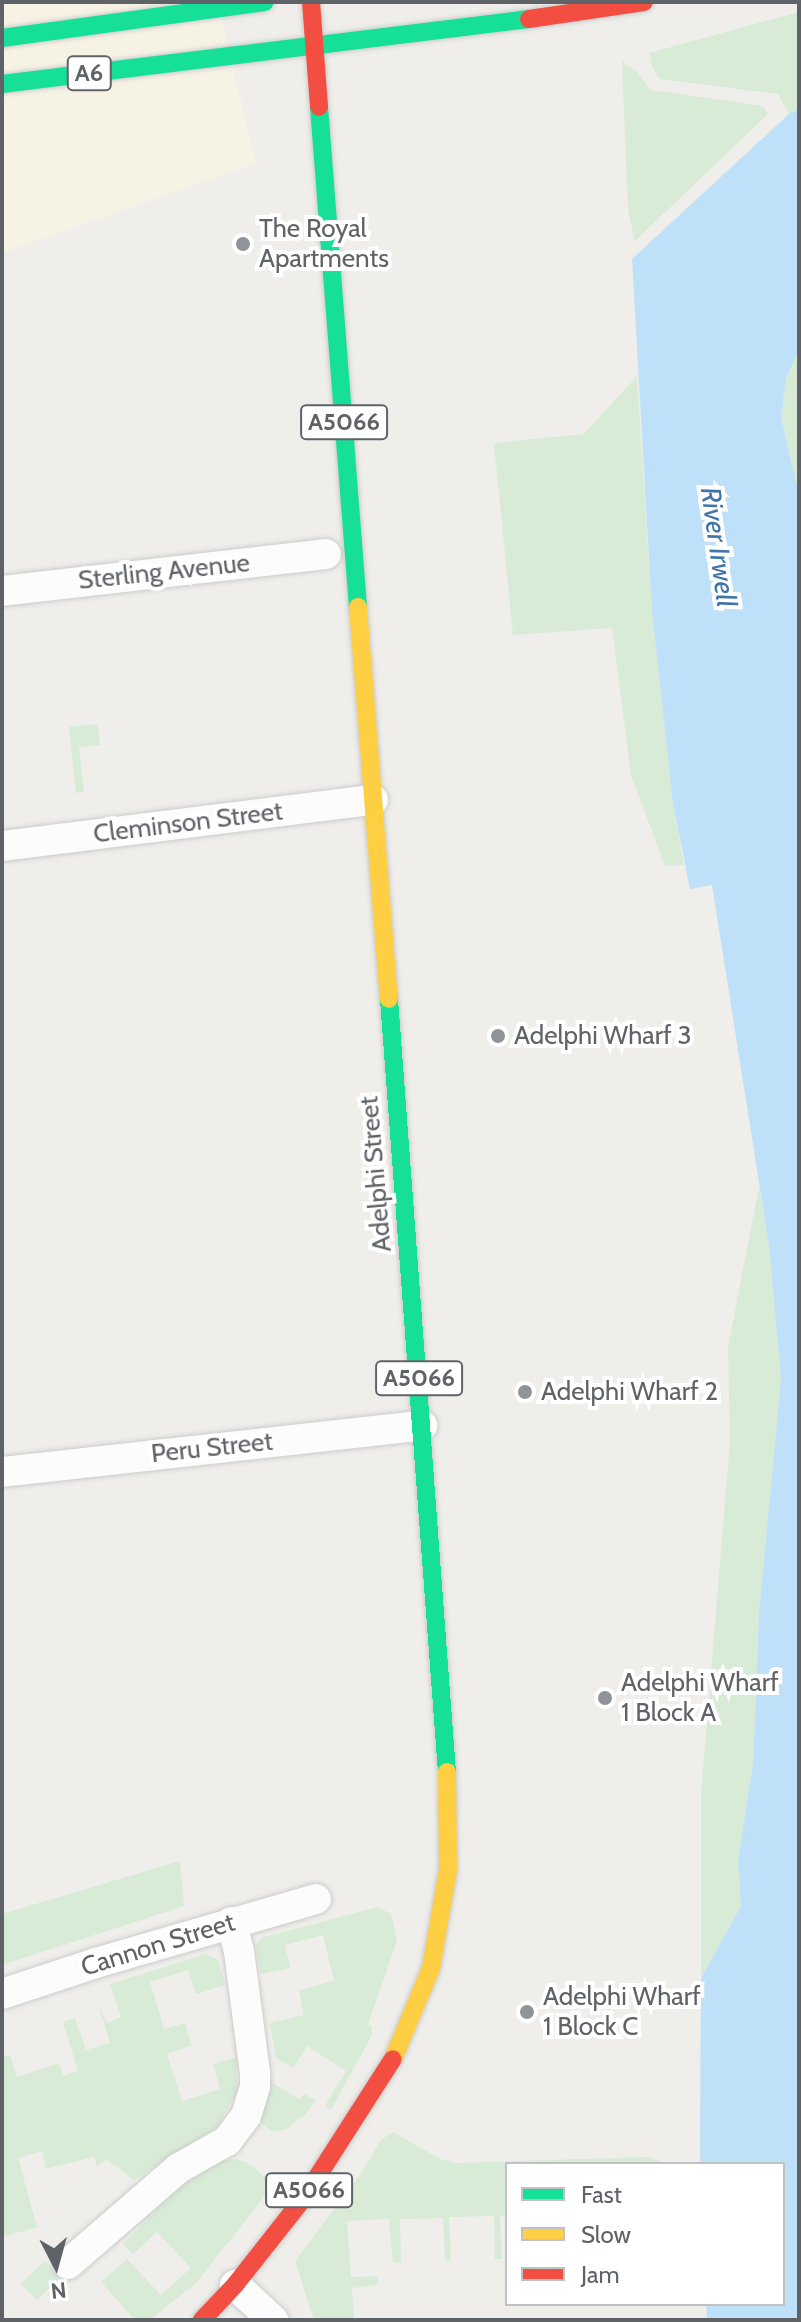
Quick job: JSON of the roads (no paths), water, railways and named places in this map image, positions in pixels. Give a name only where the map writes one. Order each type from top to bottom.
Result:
[{"type":"main road","name":"A6","points":[[2,84],[171,31],[205,6],[265,2]]},
{"type":"main road","name":"Adelphi Street","points":[[235,2285],[303,2199],[376,2090],[419,2001],[433,1957],[446,1883],[449,1834],[422,1426],[317,44],[311,2]]},
{"type":"main road","name":"A6","points":[[2,38],[171,31],[211,44],[317,44],[485,26],[644,2]]},
{"type":"main road","points":[[205,6],[211,44]]},
{"type":"main road","name":"A5066","points":[[202,2320],[235,2285]]},
{"type":"street","name":"Sterling Avenue","points":[[2,591],[326,554]]},
{"type":"street","name":"Cleminson Street","points":[[2,846],[373,800]]},
{"type":"street","name":"Peru Street","points":[[2,1472],[422,1426]]},
{"type":"street","name":"Cannon Street","points":[[2,1994],[231,1922],[316,1899]]},
{"type":"street","points":[[68,2264],[179,2168],[227,2141],[246,2116],[255,2086],[255,2073],[239,1951],[231,1922]]},
{"type":"street","points":[[235,2285],[273,2320]]},
{"type":"water","name":"River Irwell","points":[[799,109],[799,349],[786,379],[781,417],[799,495],[799,2320],[707,2320],[706,2306],[785,2306],[785,2162],[700,2162],[701,1978],[741,1906],[738,1860],[753,1765],[759,1612],[781,1379],[769,1246],[712,885],[690,889],[673,804],[652,612],[632,259],[789,114]]},
{"type":"place","name":"The Royal Apartments","points":[[243,244]]},
{"type":"place","name":"Adelphi Wharf 3","points":[[498,1036]]},
{"type":"place","name":"Adelphi Wharf 2","points":[[525,1392]]},
{"type":"place","name":"Adelphi Wharf 1 Block A","points":[[605,1698]]},
{"type":"place","name":"Adelphi Wharf 1 Block C","points":[[527,2012]]}]
